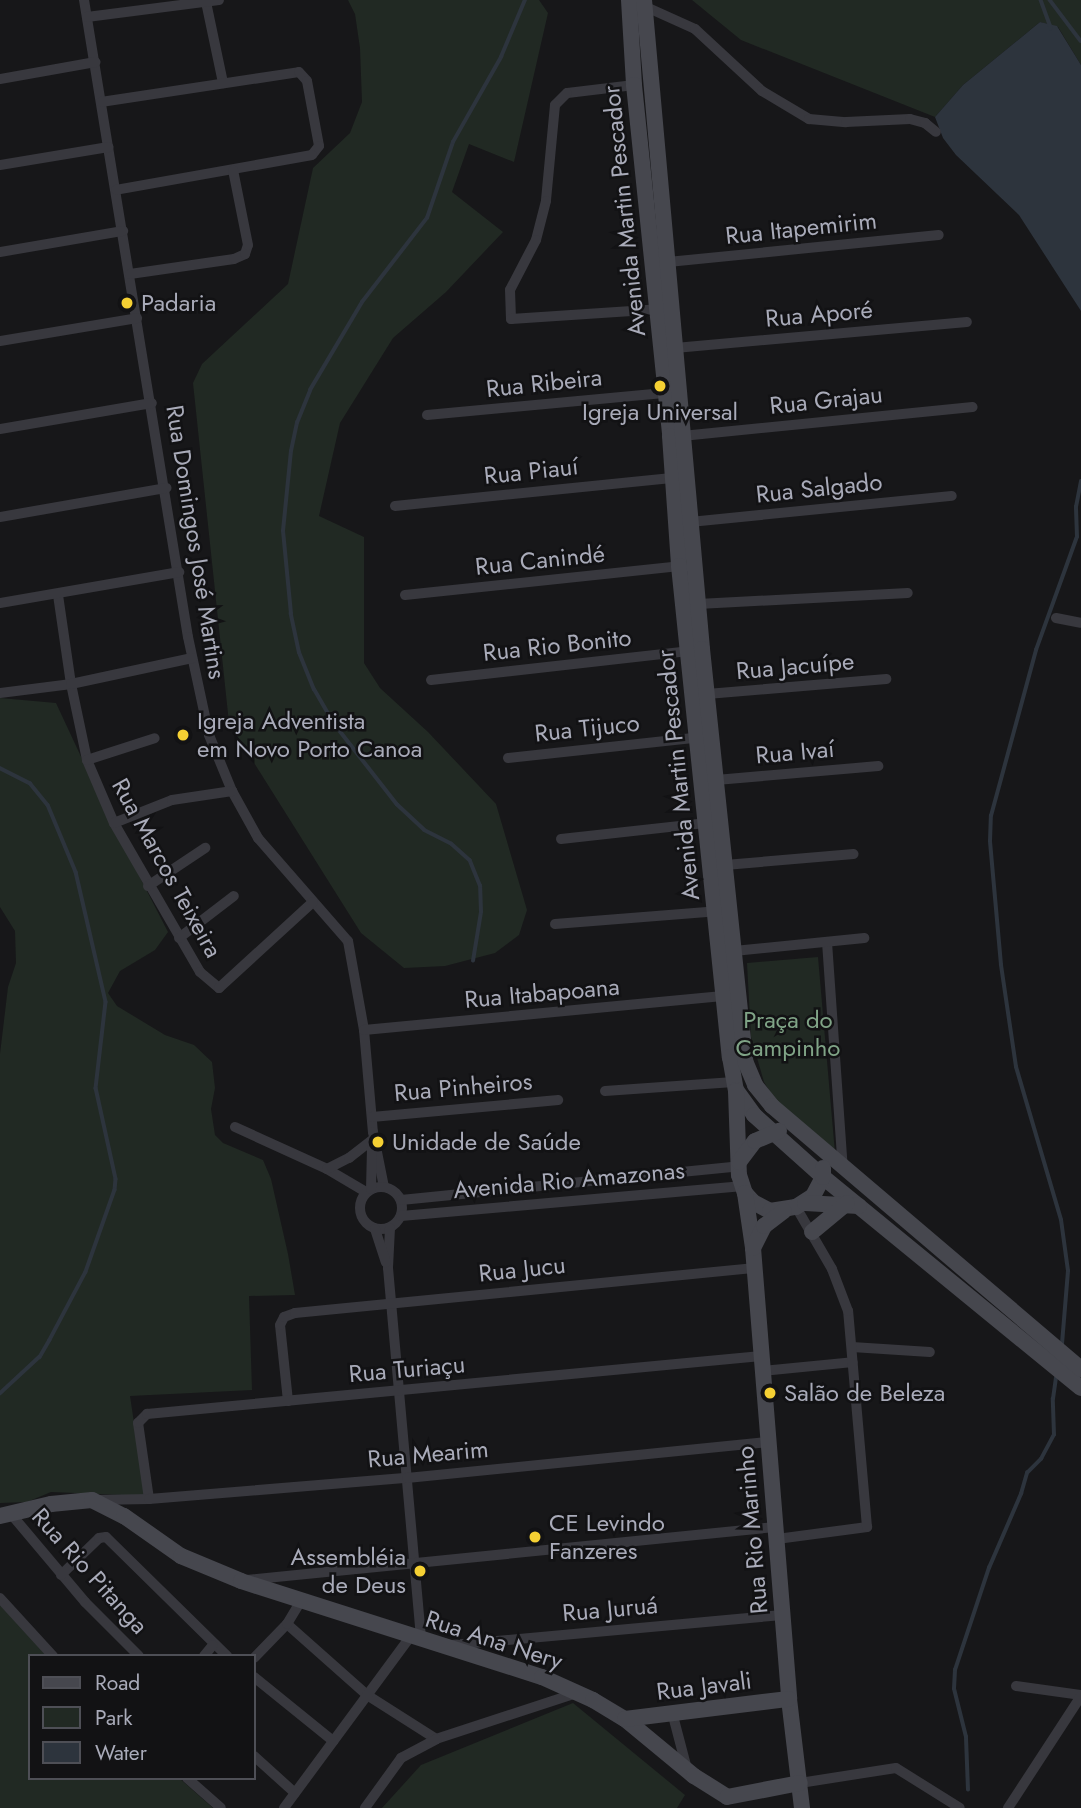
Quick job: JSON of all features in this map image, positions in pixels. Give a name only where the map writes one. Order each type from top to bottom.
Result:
[{"type":"street","name":"Rua Domingos José Martins","points":[[84,0],[192,658],[209,735],[232,791],[258,838],[348,941],[364,1030],[372,1117],[369,1191]]},
{"type":"street","points":[[87,17],[219,0]]},
{"type":"street","points":[[206,2],[223,83]]},
{"type":"street","points":[[639,2],[695,29],[762,91],[809,119],[846,122],[910,119],[925,122],[936,132]]},
{"type":"street","name":"Avenida Martin Pescador","points":[[639,2],[634,85],[664,309],[675,348],[682,436],[688,651],[704,737],[716,780],[725,865],[725,996],[735,1086],[739,1164]]},
{"type":"street","name":"Avenida Martin Pescador","points":[[639,2],[668,262],[664,309],[664,393],[672,478],[683,525]]},
{"type":"street","points":[[0,79],[95,62]]},
{"type":"street","points":[[101,102],[296,72],[307,81],[318,150],[312,155],[116,190]]},
{"type":"street","points":[[634,85],[567,93],[558,99],[546,201],[536,240],[513,279],[510,290],[511,319],[664,309]]},
{"type":"street","points":[[0,165],[109,147]]},
{"type":"street","points":[[130,274],[234,259],[244,254],[248,245],[233,170]]},
{"type":"street","points":[[0,252],[123,231]]},
{"type":"street","name":"Rua Itapemirim","points":[[668,262],[939,235]]},
{"type":"street","points":[[0,341],[137,318]]},
{"type":"street","name":"Rua Aporé","points":[[675,348],[967,322]]},
{"type":"street","name":"Rua Ribeira","points":[[427,415],[664,393]]},
{"type":"street","points":[[0,429],[152,402]]},
{"type":"street","name":"Rua Grajau","points":[[682,436],[973,407]]},
{"type":"street","name":"Rua Piauí","points":[[395,506],[672,478]]},
{"type":"street","points":[[0,517],[166,488]]},
{"type":"street","name":"Rua Salgado","points":[[683,525],[952,496]]},
{"type":"street","name":"Avenida Martin Pescador","points":[[687,563],[692,588],[698,600],[707,694],[704,737],[707,823],[723,911],[734,951],[745,1061],[764,1097],[798,1129],[1081,1369]]},
{"type":"street","name":"Rua Canindé","points":[[405,596],[687,563]]},
{"type":"street","points":[[0,603],[58,596],[178,572]]},
{"type":"street","points":[[698,600],[908,593]]},
{"type":"street","name":"Rua Marcos Teixeira","points":[[58,596],[71,684],[87,760],[114,823],[200,972],[219,988],[313,902]]},
{"type":"street","points":[[1056,618],[1081,623]]},
{"type":"street","name":"Rua Rio Bonito","points":[[431,680],[688,651]]},
{"type":"street","points":[[0,693],[71,684],[192,658]]},
{"type":"street","name":"Rua Jacuípe","points":[[707,694],[886,679]]},
{"type":"street","name":"Rua Tijuco","points":[[508,758],[704,737]]},
{"type":"street","points":[[87,760],[155,738]]},
{"type":"street","name":"Rua Ivaí","points":[[716,780],[878,766]]},
{"type":"street","points":[[114,823],[172,800],[232,791]]},
{"type":"street","points":[[561,839],[707,823]]},
{"type":"street","points":[[148,886],[205,848]]},
{"type":"street","points":[[725,865],[853,854]]},
{"type":"street","points":[[179,938],[234,896]]},
{"type":"street","points":[[555,924],[723,911]]},
{"type":"street","points":[[734,951],[864,938]]},
{"type":"street","points":[[827,942],[843,1168]]},
{"type":"street","name":"Rua Itabapoana","points":[[364,1030],[725,996]]},
{"type":"street","points":[[605,1091],[735,1086],[754,1115],[854,1205],[1081,1388]]},
{"type":"street","name":"Rua Pinheiros","points":[[372,1117],[558,1100]]},
{"type":"street","points":[[235,1127],[369,1191],[384,1187],[397,1194],[401,1200],[401,1216],[390,1228],[388,1268],[414,1562],[416,1637],[367,1695],[284,1808]]},
{"type":"street","points":[[798,1129],[772,1132],[755,1140],[739,1164],[743,1190],[761,1208],[854,1205]]},
{"type":"street","name":"Rua Domingos José Martins","points":[[372,1136],[384,1187]]},
{"type":"street","points":[[327,1169],[349,1158],[372,1136]]},
{"type":"street","points":[[753,1248],[764,1226],[813,1196],[823,1177],[821,1149]]},
{"type":"street","name":"Avenida Rio Amazonas","points":[[401,1200],[739,1164]]},
{"type":"street","name":"Avenida Rio Amazonas","points":[[401,1216],[743,1190]]},
{"type":"street","name":"Rua Rio Marinho","points":[[743,1190],[753,1248],[752,1268],[789,1699],[803,1808]]},
{"type":"street","points":[[369,1191],[359,1210],[364,1222],[375,1228],[390,1228]]},
{"type":"street","points":[[812,1232],[854,1205]]},
{"type":"street","points":[[241,1581],[414,1562],[867,1527],[852,1347],[845,1301],[812,1232],[795,1207]]},
{"type":"street","points":[[375,1228],[388,1268]]},
{"type":"street","name":"Rua Jucu","points":[[288,1402],[280,1325],[284,1317],[295,1312],[752,1268]]},
{"type":"street","points":[[852,1347],[930,1352]]},
{"type":"street","name":"Rua Turiaçu","points":[[149,1499],[138,1423],[143,1415],[400,1390],[762,1364],[853,1362]]},
{"type":"street","name":"Rua Mearim","points":[[92,1500],[149,1499],[407,1478],[767,1442]]},
{"type":"street","points":[[4,1518],[51,1504],[92,1500]]},
{"type":"street","name":"Rua Ana Nery","points":[[92,1500],[124,1516],[181,1556],[241,1581],[542,1677],[577,1693],[625,1719],[723,1796],[732,1798],[800,1783]]},
{"type":"street","name":"Rua Rio Pitanga","points":[[4,1518],[137,1654]]},
{"type":"street","points":[[61,1575],[99,1538],[106,1537],[224,1654]]},
{"type":"street","points":[[0,1598],[51,1654]]},
{"type":"street","points":[[256,1656],[286,1624],[301,1601]]},
{"type":"street","name":"Rua Juruá","points":[[442,1646],[783,1615]]},
{"type":"street","points":[[286,1624],[367,1695],[441,1737]]},
{"type":"street","points":[[206,1654],[213,1645]]},
{"type":"street","points":[[256,1679],[333,1741]]},
{"type":"street","points":[[1008,1808],[1062,1730],[1081,1695],[1016,1686]]},
{"type":"street","points":[[365,1808],[401,1758],[441,1737],[577,1693]]},
{"type":"street","name":"Rua Javali","points":[[625,1719],[789,1699]]},
{"type":"street","points":[[672,1712],[687,1769]]},
{"type":"street","points":[[256,1758],[295,1793]]},
{"type":"street","points":[[800,1783],[896,1768],[960,1808]]},
{"type":"street","points":[[189,1780],[221,1808]]},
{"type":"green space","points":[[348,0],[539,0],[548,13],[514,162],[469,144],[452,192],[503,232],[446,292],[393,338],[340,423],[319,516],[364,537],[364,663],[380,688],[428,732],[496,804],[527,910],[519,935],[495,953],[445,966],[404,968],[361,933],[229,723],[193,383],[202,364],[288,284],[313,168],[350,133],[362,102],[360,48],[355,14]]},
{"type":"green space","points":[[692,0],[1081,0],[1081,65],[1058,27],[1040,22],[963,85],[935,117],[741,40]]},
{"type":"green space","points":[[0,698],[56,703],[112,823],[168,932],[155,950],[120,971],[108,993],[117,1006],[165,1035],[194,1045],[212,1062],[215,1088],[211,1109],[215,1135],[223,1143],[263,1160],[271,1179],[288,1254],[295,1295],[249,1296],[252,1390],[130,1396],[145,1496],[51,1492],[27,1502],[0,1503],[0,1054],[8,987],[16,963],[15,931],[0,907]]},
{"type":"green space","name":"Praça do Campinho","points":[[818,957],[835,1153],[775,1100],[764,1082],[751,1037],[747,963]]},
{"type":"green space","points":[[0,1603],[45,1654],[28,1654],[28,1780],[181,1780],[213,1808],[0,1808]]},
{"type":"green space","points":[[573,1703],[685,1795],[677,1808],[382,1808],[421,1765]]},
{"type":"water","points":[[1040,22],[1057,26],[1081,65],[1081,311],[1019,215],[956,155],[943,138],[935,117],[963,85]]},
{"type":"waterway","points":[[473,961],[481,912],[480,886],[470,861],[451,844],[424,830],[397,805],[334,724],[314,690],[299,653],[291,614],[283,531],[291,451],[297,423],[310,390],[362,302],[427,218],[453,142],[501,57],[525,0]]},
{"type":"waterway","points":[[1041,0],[1051,28]]},
{"type":"waterway","points":[[1050,0],[1081,41]]},
{"type":"waterway","points":[[1062,1344],[1068,1271],[1061,1220],[1016,1067],[1001,965],[990,841],[991,816],[1036,650],[1077,537],[1076,507],[1081,481]]},
{"type":"waterway","points":[[0,768],[30,783],[48,805],[76,872],[106,1002],[96,1088],[116,1179],[115,1190],[86,1272],[50,1340],[40,1357],[0,1394]]},
{"type":"waterway","points":[[968,1790],[966,1737],[954,1689],[955,1670],[989,1568],[1021,1494],[1027,1473],[1041,1459],[1054,1435],[1053,1399],[1056,1378]]},
{"type":"place","name":"Padaria","points":[[127,303]]},
{"type":"place","name":"Igreja Universal","points":[[660,386]]},
{"type":"place","name":"Igreja Adventista em Novo Porto Canoa","points":[[183,735]]},
{"type":"place","name":"Unidade de Saúde","points":[[378,1142]]},
{"type":"place","name":"Salão de Beleza","points":[[770,1393]]},
{"type":"place","name":"CE Levindo Fanzeres","points":[[535,1537]]},
{"type":"place","name":"Assembléia de Deus","points":[[420,1571]]}]
